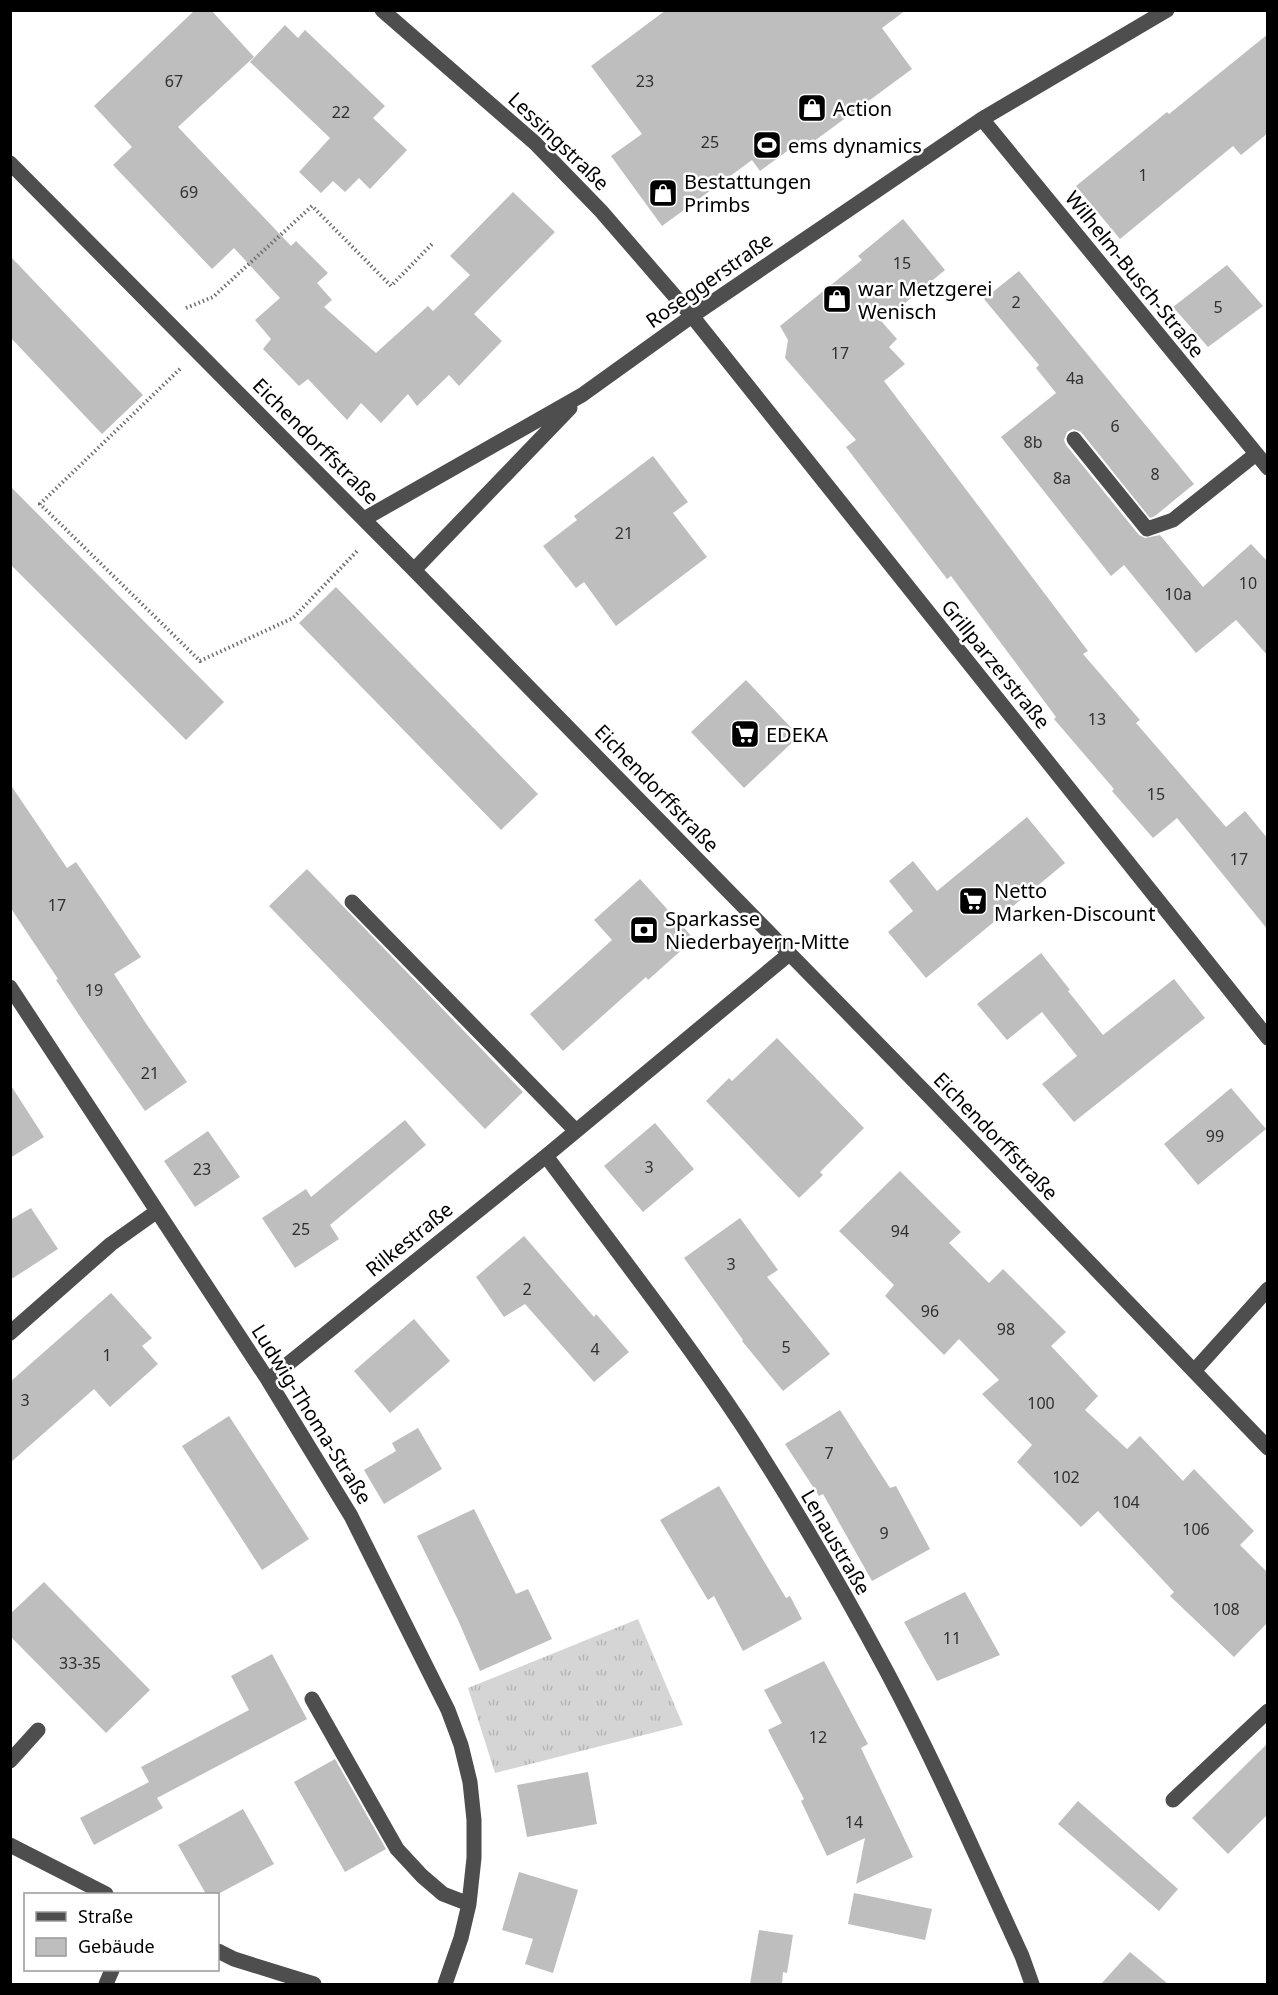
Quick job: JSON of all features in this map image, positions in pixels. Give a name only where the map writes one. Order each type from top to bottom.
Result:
[{"type":"street","name":"Lessingstraße","points":[[382,10],[536,143],[631,244],[692,316]]},
{"type":"street","name":"Roseggerstraße","points":[[364,519],[582,395],[692,316],[982,119],[1167,10]]},
{"type":"street","name":"Wilhelm-Busch-Straße","points":[[982,119],[1268,468]]},
{"type":"street","name":"Eichendorffstraße","points":[[10,163],[376,531],[936,1104],[1268,1448]]},
{"type":"street","name":"Grillparzerstraße","points":[[692,316],[1268,1038]]},
{"type":"street","name":"Roseggerstraße","points":[[414,570],[582,395]]},
{"type":"street","points":[[1074,439],[1147,529],[1173,520],[1256,454]]},
{"type":"street","points":[[352,902],[576,1131]]},
{"type":"street","name":"Rilkestraße","points":[[268,1380],[546,1156],[788,955]]},
{"type":"street","name":"Ludwig-Thoma-Straße","points":[[10,987],[268,1380],[351,1516],[443,1700],[461,1745],[470,1782],[474,1820],[474,1858],[469,1904],[461,1938],[445,1984]]},
{"type":"street","name":"Lenaustraße","points":[[546,1156],[683,1341],[741,1425],[802,1522],[887,1672],[928,1753],[1022,1956],[1032,1984]]},
{"type":"street","points":[[10,1333],[111,1244],[156,1212]]},
{"type":"street","points":[[1194,1371],[1268,1289]]},
{"type":"street","points":[[312,1699],[397,1849],[422,1876],[443,1894],[469,1904]]},
{"type":"street","points":[[1173,1800],[1268,1711]]},
{"type":"street","points":[[10,1761],[38,1730]]},
{"type":"street","points":[[10,1845],[104,1893]]},
{"type":"street","points":[[219,1952],[234,1959],[314,1984]]},
{"type":"path","points":[[163,316],[213,297],[312,206],[392,286],[433,243]]},
{"type":"path","points":[[198,352],[40,504],[200,662],[293,618],[376,531]]},
{"type":"green space","points":[[638,1619],[683,1725],[495,1773],[468,1688]]},
{"type":"building","points":[[195,10],[211,10],[254,57],[178,127],[291,246],[296,241],[328,273],[317,283],[332,300],[324,307],[376,353],[428,306],[433,311],[470,275],[450,256],[513,192],[555,232],[474,314],[502,341],[459,386],[449,375],[417,406],[408,394],[381,423],[361,403],[347,420],[308,379],[299,386],[263,349],[271,339],[255,320],[280,298],[234,248],[212,269],[113,165],[132,147],[94,106]]},
{"type":"building","points":[[666,10],[906,10],[882,28],[912,69],[798,153],[794,146],[760,171],[752,160],[662,226],[611,156],[642,134],[591,66]]},
{"type":"building","points":[[285,25],[298,38],[305,30],[385,106],[373,118],[407,150],[370,189],[359,178],[345,192],[333,181],[321,193],[299,172],[330,138],[250,62]]},
{"type":"building","points":[[1268,34],[1268,133],[1241,155],[1233,146],[1120,239],[1076,186]]},
{"type":"building","points":[[903,219],[945,270],[882,322],[897,339],[889,347],[905,364],[884,381],[1088,651],[1083,654],[1140,720],[1136,723],[1226,827],[1245,811],[1268,839],[1268,930],[1177,818],[1153,838],[1112,791],[1114,789],[1054,719],[1056,717],[951,576],[947,579],[846,447],[856,440],[785,358],[788,340],[780,326],[862,260],[858,256]]},
{"type":"building","points":[[10,256],[143,395],[102,434],[10,337]]},
{"type":"building","points":[[1227,265],[1263,306],[1208,347],[1173,307]]},
{"type":"building","points":[[1019,271],[1194,484],[1150,518],[1081,432],[1073,429],[1067,432],[1064,440],[1066,445],[1139,535],[1145,538],[1160,535],[1203,587],[1251,544],[1268,562],[1268,656],[1236,620],[1196,653],[1124,565],[1111,576],[1001,437],[1056,393],[1036,368],[1039,365],[984,299]]},
{"type":"building","points":[[653,456],[688,502],[673,513],[707,557],[616,626],[584,582],[576,588],[543,546],[577,520],[574,516]]},
{"type":"building","points":[[10,486],[224,702],[186,740],[10,564]]},
{"type":"building","points":[[336,587],[538,794],[501,830],[299,623]]},
{"type":"building","name":"EDEKA","points":[[746,680],[799,736],[744,788],[691,732]]},
{"type":"building","points":[[10,784],[67,868],[76,862],[141,957],[114,974],[187,1082],[145,1111],[83,1021],[10,907]]},
{"type":"building","name":"Netto Marken-Discount","points":[[1027,817],[1065,863],[926,978],[888,932],[913,911],[889,881],[913,861],[937,891]]},
{"type":"building","points":[[307,869],[523,1092],[485,1129],[269,906]]},
{"type":"building","points":[[640,879],[694,939],[648,980],[646,977],[563,1051],[530,1014],[612,940],[594,920]]},
{"type":"building","points":[[1041,953],[1103,1035],[1174,979],[1205,1018],[1074,1122],[1042,1084],[1077,1056],[1042,1012],[1007,1040],[977,1004]]},
{"type":"building","points":[[777,1038],[864,1128],[820,1172],[823,1175],[799,1198],[706,1101],[729,1078],[732,1081]]},
{"type":"building","points":[[10,1084],[44,1137],[10,1158]]},
{"type":"building","points":[[1231,1088],[1266,1129],[1198,1185],[1164,1144]]},
{"type":"building","points":[[405,1120],[426,1145],[330,1225],[339,1239],[295,1268],[262,1218],[306,1189],[311,1197]]},
{"type":"building","points":[[655,1123],[694,1169],[643,1212],[604,1166]]},
{"type":"building","points":[[208,1131],[240,1177],[195,1207],[164,1161]]},
{"type":"building","points":[[900,1171],[961,1232],[949,1243],[989,1283],[1003,1269],[1066,1332],[1051,1346],[1098,1396],[1085,1410],[1127,1449],[1140,1436],[1183,1481],[1194,1469],[1254,1531],[1240,1545],[1268,1573],[1268,1622],[1234,1657],[1170,1596],[1174,1592],[1098,1511],[1081,1527],[1017,1462],[1032,1445],[982,1394],[999,1380],[959,1339],[944,1355],[885,1296],[894,1285],[839,1231]]},
{"type":"building","points":[[31,1208],[58,1249],[10,1280],[10,1220]]},
{"type":"building","points":[[740,1218],[778,1270],[767,1277],[830,1354],[783,1391],[742,1341],[684,1258]]},
{"type":"building","points":[[524,1236],[594,1317],[596,1314],[629,1352],[594,1382],[525,1304],[504,1317],[476,1277]]},
{"type":"building","points":[[111,1293],[152,1338],[142,1346],[158,1364],[110,1407],[94,1389],[10,1463],[10,1382]]},
{"type":"building","points":[[414,1319],[450,1361],[390,1413],[354,1371]]},
{"type":"building","points":[[840,1410],[890,1488],[896,1486],[930,1549],[872,1581],[823,1494],[819,1496],[785,1444]]},
{"type":"building","points":[[229,1416],[309,1539],[262,1570],[182,1446]]},
{"type":"building","points":[[418,1428],[442,1469],[384,1504],[364,1470],[396,1451],[392,1443]]},
{"type":"building","points":[[719,1486],[786,1598],[790,1596],[802,1619],[743,1651],[714,1596],[708,1600],[660,1520]]},
{"type":"building","points":[[474,1509],[516,1594],[528,1589],[552,1639],[480,1671],[417,1536]]},
{"type":"building","points":[[44,1582],[150,1690],[106,1733],[10,1636],[10,1614]]},
{"type":"building","points":[[965,1592],[1000,1655],[937,1681],[904,1622]]},
{"type":"building","points":[[272,1654],[307,1719],[157,1798],[163,1808],[94,1845],[80,1818],[149,1782],[141,1767],[249,1710],[231,1676]]},
{"type":"building","points":[[824,1661],[868,1744],[861,1748],[913,1857],[856,1884],[865,1838],[827,1856],[801,1801],[804,1799],[768,1730],[782,1723],[764,1690]]},
{"type":"building","points":[[1268,1743],[1268,1814],[1228,1854],[1192,1818]]},
{"type":"building","points":[[335,1759],[386,1849],[345,1872],[294,1782]]},
{"type":"building","points":[[588,1772],[597,1824],[527,1837],[517,1785]]},
{"type":"building","points":[[1078,1801],[1178,1889],[1159,1911],[1058,1824]]},
{"type":"building","points":[[243,1809],[274,1864],[219,1893],[205,1893],[178,1845]]},
{"type":"building","points":[[519,1872],[578,1890],[553,1973],[525,1964],[533,1939],[502,1930]]},
{"type":"building","points":[[854,1893],[932,1909],[925,1940],[848,1924]]},
{"type":"building","points":[[759,1930],[793,1935],[787,1973],[783,1972],[782,1984],[750,1984]]},
{"type":"building","points":[[1130,1952],[1168,1984],[1101,1984]]},
{"type":"place","name":"Action","points":[[812,108]]},
{"type":"place","name":"ems dynamics","points":[[767,145]]},
{"type":"place","name":"Bestattungen Primbs","points":[[663,193]]},
{"type":"place","name":"war Metzgerei Wenisch","points":[[837,299]]},
{"type":"place","name":"EDEKA","points":[[745,734]]},
{"type":"place","name":"Netto Marken-Discount","points":[[973,901]]},
{"type":"place","name":"Sparkasse Niederbayern-Mitte","points":[[644,930]]}]
